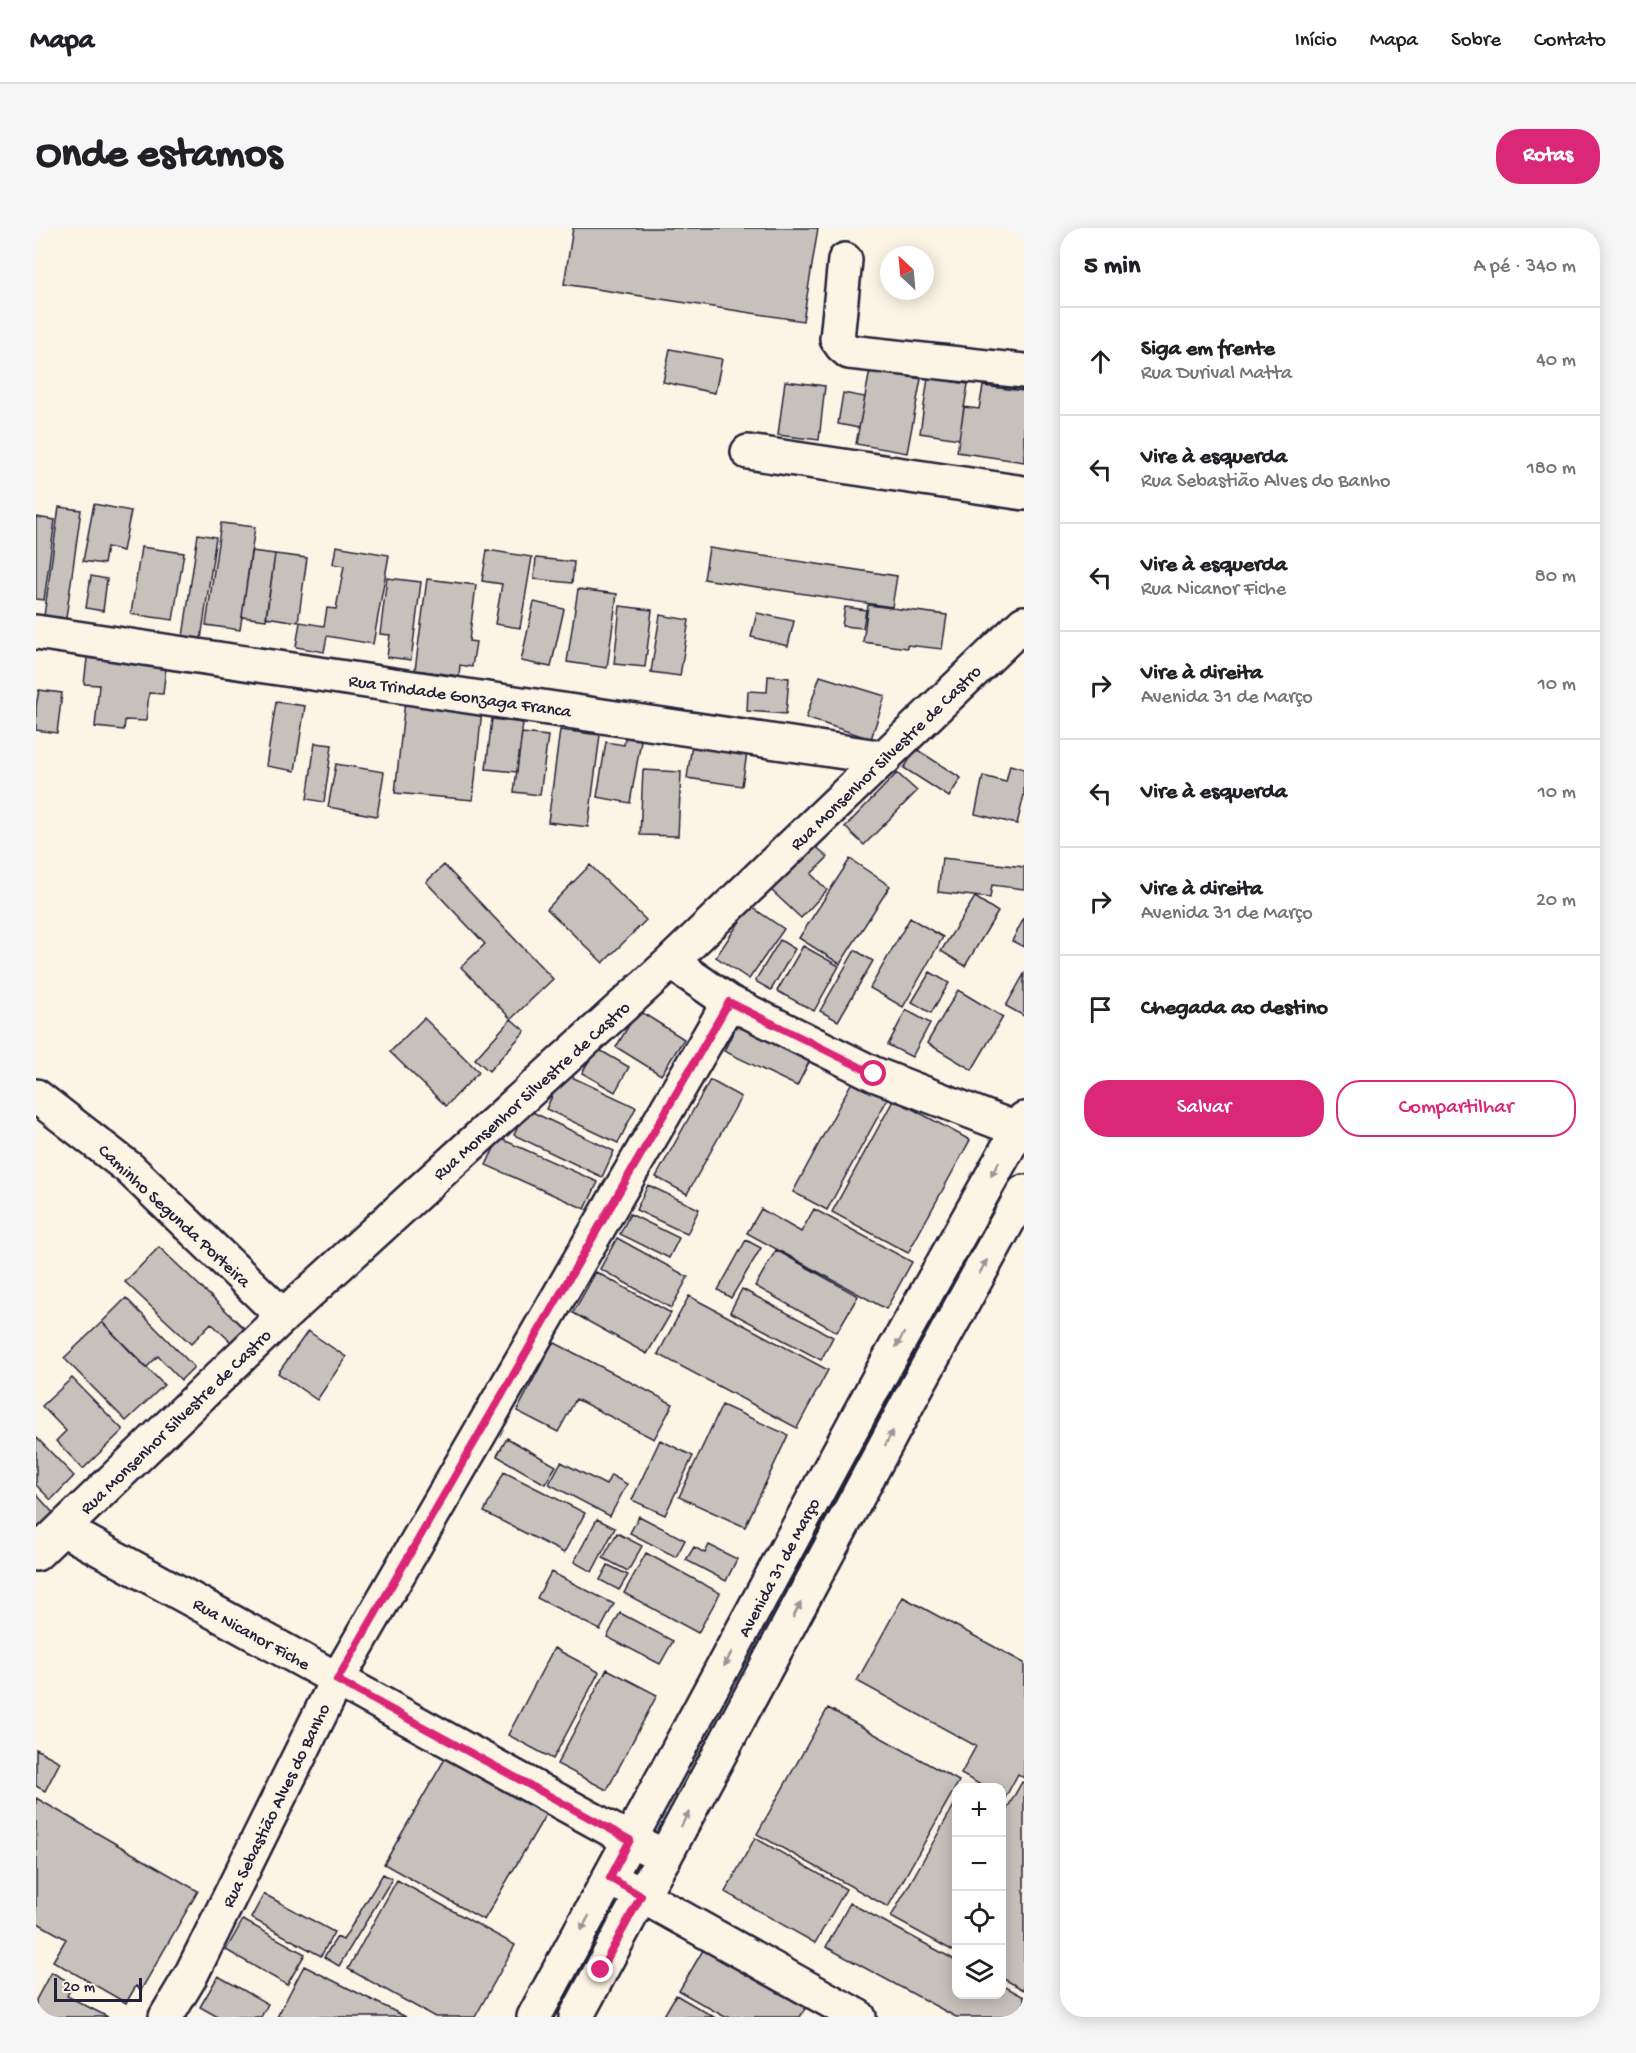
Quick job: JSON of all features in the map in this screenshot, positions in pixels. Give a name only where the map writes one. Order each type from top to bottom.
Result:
[{"type":"street","points":[[845,260],[837,339],[849,352],[1024,371]]},
{"type":"street","points":[[748,452],[1024,493]]},
{"type":"street","name":"Rua Monsenhor Silvestre de Castro","points":[[36,1554],[283,1316],[671,962],[1024,623]]},
{"type":"street","name":"Rua Trindade Gonzaga Franca","points":[[36,632],[885,758]]},
{"type":"street","points":[[671,962],[729,1002],[874,1074],[1022,1126]]},
{"type":"street","name":"Rua Sebastião Alves do Banho","points":[[166,2017],[190,1977],[337,1680],[729,1002]]},
{"type":"street","name":"Caminho Segunda Porteira","points":[[36,1096],[129,1168],[283,1316]]},
{"type":"street","name":"Avenida 31 de Março","points":[[534,2017],[881,1374],[1022,1126]]},
{"type":"street","name":"Avenida 31 de Março","points":[[576,2017],[1024,1192]]},
{"type":"street","name":"Rua Nicanor Fiche","points":[[63,1529],[630,1840],[665,1856]]},
{"type":"street","points":[[610,1878],[859,2017]]},
{"type":"building","points":[[573,228],[818,228],[803,321],[564,284]]},
{"type":"building","points":[[670,349],[722,359],[715,393],[663,382]]},
{"type":"building","points":[[870,370],[921,379],[907,453],[856,444]]},
{"type":"building","points":[[928,378],[968,384],[959,439],[920,433]]},
{"type":"building","points":[[785,381],[825,386],[819,440],[778,435]]},
{"type":"building","points":[[983,386],[1024,391],[1024,462],[957,452],[964,407],[979,409]]},
{"type":"building","points":[[843,393],[865,397],[859,428],[838,424]]},
{"type":"building","points":[[94,504],[131,511],[123,551],[107,547],[104,564],[83,561]]},
{"type":"building","points":[[59,507],[81,510],[66,618],[44,616]]},
{"type":"building","points":[[36,517],[55,520],[44,600],[36,599]]},
{"type":"building","points":[[221,523],[255,527],[240,630],[206,625]]},
{"type":"building","points":[[198,534],[216,537],[201,639],[183,637]]},
{"type":"building","points":[[336,546],[389,555],[373,644],[327,636],[324,652],[296,647],[300,622],[324,626],[327,608],[336,609],[344,566],[333,564]]},
{"type":"building","points":[[141,547],[184,553],[173,620],[131,614]]},
{"type":"building","points":[[709,548],[897,576],[892,607],[704,579]]},
{"type":"building","points":[[487,550],[532,557],[520,628],[495,624],[502,584],[482,581]]},
{"type":"building","points":[[251,551],[275,554],[266,620],[242,617]]},
{"type":"building","points":[[275,554],[307,558],[298,622],[266,617]]},
{"type":"building","points":[[536,558],[574,562],[572,583],[534,579]]},
{"type":"building","points":[[91,576],[107,579],[103,611],[86,608]]},
{"type":"building","points":[[387,578],[421,582],[411,660],[387,657],[390,635],[380,634]]},
{"type":"building","points":[[427,579],[476,585],[469,641],[476,642],[472,667],[460,665],[459,676],[415,670]]},
{"type":"building","points":[[578,589],[617,594],[607,668],[567,662]]},
{"type":"building","points":[[534,602],[564,609],[551,667],[521,661]]},
{"type":"building","points":[[868,605],[947,615],[942,649],[907,645],[907,648],[863,642]]},
{"type":"building","points":[[620,606],[652,610],[645,667],[614,664]]},
{"type":"building","points":[[845,607],[866,610],[863,628],[842,626]]},
{"type":"building","points":[[757,613],[794,621],[788,646],[751,637]]},
{"type":"building","points":[[660,615],[689,620],[680,676],[651,672]]},
{"type":"building","points":[[88,650],[167,658],[163,694],[149,693],[146,721],[125,720],[124,730],[95,727],[99,685],[84,684]]},
{"type":"building","points":[[768,676],[789,678],[786,714],[747,711],[748,691],[767,692]]},
{"type":"building","points":[[820,676],[885,696],[871,739],[806,718]]},
{"type":"building","points":[[39,690],[62,693],[57,733],[36,730]]},
{"type":"building","points":[[405,701],[482,709],[473,800],[395,793]]},
{"type":"building","points":[[276,702],[305,706],[295,771],[266,766]]},
{"type":"building","points":[[492,719],[523,723],[517,772],[486,769]]},
{"type":"building","points":[[560,730],[600,735],[588,827],[548,822]]},
{"type":"building","points":[[626,732],[642,735],[630,803],[597,797],[606,742],[624,745]]},
{"type":"building","points":[[522,733],[548,736],[540,795],[514,792]]},
{"type":"building","points":[[693,738],[748,746],[742,786],[687,778]]},
{"type":"building","points":[[315,743],[332,745],[324,802],[307,799]]},
{"type":"building","points":[[916,749],[961,778],[949,797],[904,768]]},
{"type":"building","points":[[336,764],[384,772],[377,816],[328,807]]},
{"type":"building","points":[[1010,765],[1024,769],[1024,795],[1017,824],[975,814],[983,776],[1006,782]]},
{"type":"building","points":[[643,770],[681,772],[678,836],[640,835]]},
{"type":"building","points":[[897,773],[917,791],[864,845],[845,827]]},
{"type":"building","points":[[813,844],[828,857],[811,874],[827,890],[801,918],[770,889]]},
{"type":"building","points":[[942,858],[1024,867],[1024,889],[992,885],[990,898],[938,892]]},
{"type":"building","points":[[850,859],[890,886],[840,964],[799,938]]},
{"type":"building","points":[[444,865],[553,979],[511,1019],[461,967],[485,944],[426,882]]},
{"type":"building","points":[[590,865],[646,920],[603,963],[547,909]]},
{"type":"building","points":[[975,897],[998,912],[965,966],[941,951]]},
{"type":"building","points":[[750,906],[784,929],[749,979],[716,957]]},
{"type":"building","points":[[910,918],[943,937],[903,1007],[870,988]]},
{"type":"building","points":[[1024,918],[1024,947],[1012,941]]},
{"type":"building","points":[[780,940],[795,949],[771,990],[755,981]]},
{"type":"building","points":[[803,946],[839,966],[814,1011],[777,991]]},
{"type":"building","points":[[855,950],[873,961],[838,1021],[820,1011]]},
{"type":"building","points":[[930,972],[949,983],[931,1013],[912,1002]]},
{"type":"building","points":[[1024,974],[1024,1016],[1006,1006]]},
{"type":"building","points":[[958,990],[1003,1017],[972,1070],[927,1043]]},
{"type":"building","points":[[638,1010],[684,1039],[661,1075],[616,1047]]},
{"type":"building","points":[[906,1010],[930,1023],[912,1057],[888,1045]]},
{"type":"building","points":[[424,1018],[479,1072],[446,1106],[390,1052]]},
{"type":"building","points":[[511,1019],[525,1031],[489,1071],[475,1059]]},
{"type":"building","points":[[738,1022],[811,1058],[797,1086],[724,1051]]},
{"type":"building","points":[[596,1048],[629,1067],[615,1092],[582,1073]]},
{"type":"building","points":[[563,1073],[636,1107],[618,1143],[546,1109]]},
{"type":"building","points":[[710,1080],[741,1097],[687,1194],[656,1177]]},
{"type":"building","points":[[853,1080],[888,1098],[827,1210],[793,1192]]},
{"type":"building","points":[[894,1099],[970,1140],[908,1253],[832,1212]]},
{"type":"building","points":[[526,1109],[614,1151],[602,1177],[514,1135]]},
{"type":"building","points":[[499,1138],[598,1182],[585,1209],[486,1165]]},
{"type":"building","points":[[648,1185],[699,1209],[687,1234],[636,1210]]},
{"type":"building","points":[[761,1209],[801,1232],[814,1209],[912,1262],[886,1309],[747,1233]]},
{"type":"building","points":[[630,1214],[679,1238],[669,1258],[620,1234]]},
{"type":"building","points":[[617,1238],[688,1277],[671,1308],[600,1269]]},
{"type":"building","points":[[746,1240],[761,1248],[731,1298],[718,1290]]},
{"type":"building","points":[[159,1247],[245,1329],[232,1343],[211,1323],[191,1344],[125,1282]]},
{"type":"building","points":[[776,1250],[858,1296],[837,1332],[755,1286]]},
{"type":"building","points":[[596,1272],[671,1313],[647,1354],[573,1313]]},
{"type":"building","points":[[742,1289],[833,1337],[821,1360],[730,1312]]},
{"type":"building","points":[[689,1296],[828,1370],[797,1428],[658,1354]]},
{"type":"building","points":[[126,1298],[194,1367],[181,1380],[158,1356],[146,1368],[102,1322]]},
{"type":"building","points":[[102,1322],[164,1385],[126,1421],[64,1358]]},
{"type":"building","points":[[308,1331],[346,1357],[317,1400],[278,1373]]},
{"type":"building","points":[[553,1342],[673,1404],[654,1439],[576,1399],[558,1432],[517,1411]]},
{"type":"building","points":[[72,1378],[123,1430],[83,1469],[56,1441],[66,1431],[42,1406]]},
{"type":"building","points":[[722,1405],[788,1435],[745,1527],[679,1497]]},
{"type":"building","points":[[36,1437],[74,1476],[51,1500],[36,1485]]},
{"type":"building","points":[[507,1438],[556,1466],[545,1484],[497,1456]]},
{"type":"building","points":[[660,1440],[693,1456],[665,1515],[632,1500]]},
{"type":"building","points":[[561,1462],[606,1485],[611,1475],[627,1484],[610,1516],[549,1484]]},
{"type":"building","points":[[504,1472],[585,1513],[564,1553],[484,1512]]},
{"type":"building","points":[[36,1494],[55,1515],[36,1532]]},
{"type":"building","points":[[639,1516],[685,1540],[676,1557],[630,1533]]},
{"type":"building","points":[[597,1519],[615,1528],[592,1572],[574,1562]]},
{"type":"building","points":[[617,1533],[642,1546],[628,1571],[603,1558]]},
{"type":"building","points":[[709,1545],[737,1559],[726,1581],[686,1560],[694,1547],[705,1553]]},
{"type":"building","points":[[646,1553],[720,1593],[698,1633],[624,1593]]},
{"type":"building","points":[[608,1565],[628,1575],[619,1590],[600,1580]]},
{"type":"building","points":[[551,1572],[614,1604],[600,1630],[537,1598]]},
{"type":"building","points":[[903,1597],[1024,1663],[1024,1778],[1018,1774],[1006,1796],[1006,1783],[977,1783],[961,1774],[976,1746],[857,1681]]},
{"type":"building","points":[[620,1613],[673,1641],[660,1664],[607,1637]]},
{"type":"building","points":[[554,1648],[599,1672],[553,1759],[508,1735]]},
{"type":"building","points":[[607,1669],[657,1695],[607,1790],[557,1764]]},
{"type":"building","points":[[828,1708],[959,1781],[952,1783],[952,1793],[888,1907],[757,1834]]},
{"type":"building","points":[[36,1749],[60,1762],[45,1791],[36,1786]]},
{"type":"building","points":[[446,1757],[546,1814],[484,1920],[384,1864]]},
{"type":"building","points":[[1022,1782],[1024,1783],[1024,1990],[1006,1980],[1006,1810]]},
{"type":"building","points":[[36,1798],[198,1891],[141,1990],[136,1986],[126,2003],[53,1961],[66,1939],[36,1922]]},
{"type":"building","points":[[952,1809],[952,1950],[891,1917]]},
{"type":"building","points":[[755,1838],[846,1889],[815,1943],[725,1892]]},
{"type":"building","points":[[383,1874],[392,1879],[339,1966],[324,1957],[337,1937],[343,1940]]},
{"type":"building","points":[[397,1880],[515,1945],[475,2017],[435,2017],[348,1969]]},
{"type":"building","points":[[264,1894],[334,1932],[321,1956],[251,1918]]},
{"type":"building","points":[[850,1903],[952,1958],[952,1999],[1006,1999],[1006,1987],[1024,1997],[1024,2017],[956,2017],[826,1947]]},
{"type":"building","points":[[243,1920],[305,1954],[287,1985],[226,1950]]},
{"type":"building","points":[[706,1945],[808,2004],[800,2017],[725,2017],[679,1991]]},
{"type":"building","points":[[304,1966],[406,2017],[277,2017]]},
{"type":"building","points":[[51,1972],[73,1984],[67,1996],[108,2017],[40,2017],[36,2015],[36,2000]]},
{"type":"building","points":[[218,1976],[268,2004],[261,2017],[218,2017],[200,2007]]},
{"type":"building","points":[[676,1995],[714,2017],[663,2017]]},
{"type":"route","points":[[601,1970],[641,1896],[610,1878],[630,1840],[337,1680],[729,1002],[874,1074]]}]
